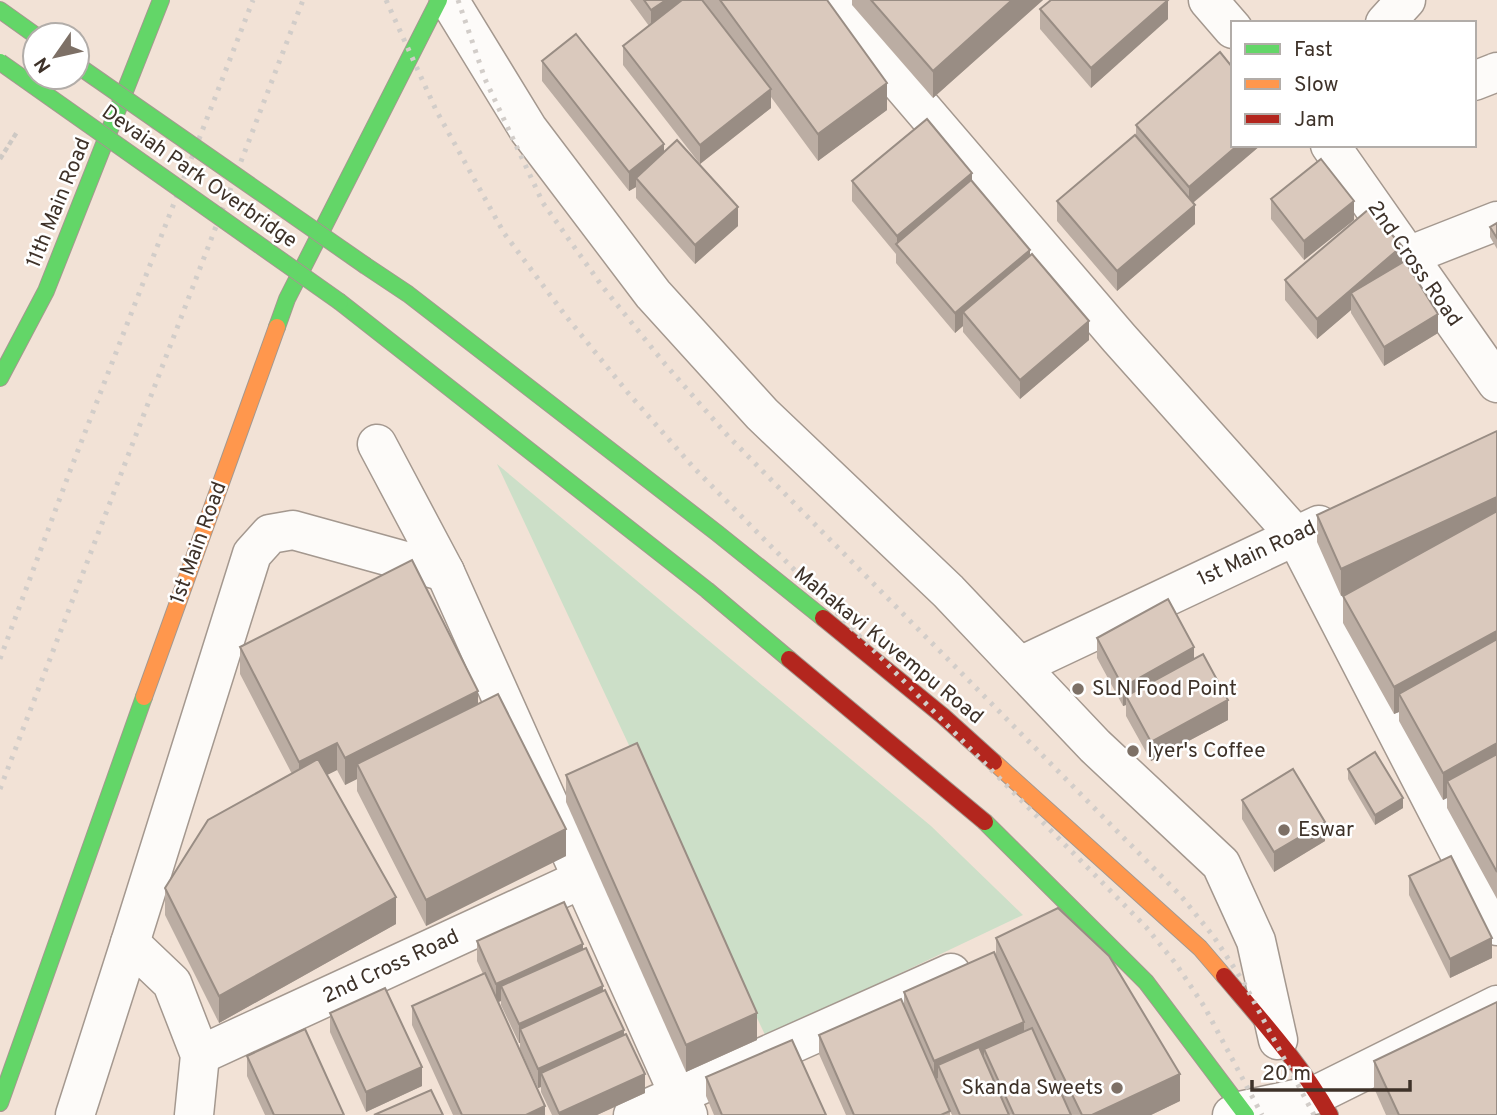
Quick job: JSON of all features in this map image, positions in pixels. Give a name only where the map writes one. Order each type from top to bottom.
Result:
[{"type":"main road","name":"11th Main Road","points":[[0,378],[47,291],[162,0]]},
{"type":"main road","name":"1st Main Road","points":[[0,1103],[287,299],[439,0]]},
{"type":"main road","points":[[4,13],[21,25]]},
{"type":"main road","name":"Devaiah Park Overbridge","points":[[0,62],[340,302],[708,590],[1000,835],[1080,916]]},
{"type":"main road","name":"Devaiah Park Overbridge","points":[[91,75],[366,266]]},
{"type":"main road","name":"Mahakavi Kuvempu Road","points":[[366,266],[408,294],[717,533],[943,716],[1200,948],[1278,1040],[1324,1104]]},
{"type":"main road","points":[[1080,916],[1146,982],[1241,1113]]},
{"type":"street","points":[[449,0],[528,129],[653,294],[762,414],[948,591],[1094,746],[1221,864],[1256,941],[1278,1040]]},
{"type":"street","points":[[829,0],[1119,338],[1295,535],[1497,926]]},
{"type":"street","points":[[1208,0],[1231,27]]},
{"type":"street","points":[[1387,21],[1406,0]]},
{"type":"street","points":[[1476,80],[1497,72]]},
{"type":"street","name":"2nd Cross Road","points":[[1332,147],[1497,383]]},
{"type":"street","points":[[1408,256],[1497,221]]},
{"type":"street","points":[[377,444],[445,572],[683,1105]]},
{"type":"street","name":"1st Main Road","points":[[1020,666],[1346,513]]},
{"type":"street","points":[[75,1115],[252,554],[270,534],[293,530],[445,572]]},
{"type":"street","name":"2nd Cross Road","points":[[201,1055],[582,878]]},
{"type":"street","points":[[1041,933],[1080,916]]},
{"type":"street","points":[[130,943],[172,983],[201,1055],[194,1115]]},
{"type":"street","points":[[633,1115],[683,1105],[979,961]]},
{"type":"street","points":[[1241,1113],[1324,1104],[1497,1005]]},
{"type":"path","points":[[0,159],[20,127]]},
{"type":"green space","points":[[497,464],[931,826],[1023,915],[766,1037]]},
{"type":"building","points":[[644,0],[666,0],[651,10]]},
{"type":"building","points":[[682,0],[702,0],[771,89],[700,145],[623,46]]},
{"type":"building","points":[[720,0],[827,0],[887,83],[818,134]]},
{"type":"building","points":[[871,0],[1012,0],[933,71]]},
{"type":"building","points":[[1051,0],[1168,0],[1091,68],[1040,9]]},
{"type":"building","points":[[576,34],[664,144],[629,172],[542,61]]},
{"type":"building","points":[[1220,52],[1231,66],[1231,147],[1236,147],[1189,187],[1136,125]]},
{"type":"building","points":[[927,119],[972,173],[897,236],[852,181]]},
{"type":"building","points":[[1135,135],[1195,205],[1117,271],[1057,201]]},
{"type":"building","points":[[677,140],[738,207],[695,245],[636,178]]},
{"type":"building","points":[[1321,159],[1354,201],[1304,241],[1271,199]]},
{"type":"building","points":[[971,180],[1030,250],[955,313],[896,244]]},
{"type":"building","points":[[1369,209],[1402,246],[1317,319],[1285,280]]},
{"type":"building","points":[[1497,223],[1497,238],[1490,227]]},
{"type":"building","points":[[1032,254],[1089,321],[1020,380],[963,312]]},
{"type":"building","points":[[1405,261],[1438,314],[1384,347],[1351,293]]},
{"type":"building","points":[[1497,431],[1497,497],[1341,569],[1317,515]]},
{"type":"building","points":[[1497,511],[1497,631],[1394,687],[1343,596]]},
{"type":"building","points":[[412,560],[478,691],[345,758],[337,743],[299,762],[240,647]]},
{"type":"building","points":[[1168,599],[1194,647],[1123,687],[1097,638]]},
{"type":"building","points":[[1497,639],[1497,743],[1443,773],[1399,694]]},
{"type":"building","points":[[1203,654],[1228,700],[1151,742],[1126,696]]},
{"type":"building","points":[[498,694],[566,829],[426,900],[357,764]]},
{"type":"building","points":[[637,743],[757,1013],[686,1045],[566,775]]},
{"type":"building","points":[[1375,752],[1403,798],[1375,815],[1348,769]]},
{"type":"building","points":[[1497,754],[1497,872],[1447,781]]},
{"type":"building","points":[[318,759],[396,897],[219,996],[165,888],[208,820]]},
{"type":"building","name":"Eswar","points":[[1293,769],[1325,822],[1274,852],[1242,800]]},
{"type":"building","points":[[1451,856],[1492,938],[1450,959],[1409,876]]},
{"type":"building","points":[[564,902],[583,944],[496,984],[477,941]]},
{"type":"building","points":[[1058,908],[1109,956],[1180,1074],[1092,1115],[1082,1115],[996,938]]},
{"type":"building","points":[[586,948],[603,986],[519,1024],[501,986]]},
{"type":"building","points":[[994,952],[1024,1022],[934,1061],[904,992]]},
{"type":"building","points":[[485,973],[545,1106],[526,1115],[462,1115],[412,1006]]},
{"type":"building","points":[[385,988],[422,1067],[366,1092],[330,1013]]},
{"type":"building","points":[[605,990],[624,1030],[538,1069],[520,1029]]},
{"type":"building","points":[[901,999],[950,1111],[941,1115],[854,1115],[819,1035]]},
{"type":"building","points":[[1497,1002],[1497,1115],[1399,1115],[1374,1061]]},
{"type":"building","points":[[1032,1028],[1071,1115],[1014,1115],[984,1049]]},
{"type":"building","points":[[305,1029],[344,1115],[274,1115],[247,1056]]},
{"type":"building","points":[[626,1034],[645,1074],[559,1113],[541,1073]]},
{"type":"building","points":[[792,1040],[826,1115],[722,1115],[706,1077]]},
{"type":"building","points":[[979,1047],[1009,1115],[960,1115],[938,1065]]},
{"type":"building","points":[[431,1090],[443,1115],[374,1115]]},
{"type":"railway","points":[[0,659],[253,0]]},
{"type":"railway","points":[[0,789],[303,0]]},
{"type":"railway","points":[[386,0],[436,110],[504,233],[565,315],[694,468],[1146,927],[1176,964],[1204,1006],[1262,1115]]},
{"type":"railway","points":[[458,0],[485,79],[543,203],[602,286],[728,436],[1181,896],[1214,937],[1244,983],[1314,1115]]},
{"type":"traffic: fast","points":[[0,378],[46,291],[161,0]]},
{"type":"traffic: fast","points":[[277,327],[287,299],[439,0]]},
{"type":"traffic: fast","points":[[0,10],[21,25]]},
{"type":"traffic: fast","points":[[0,62],[340,302]]},
{"type":"traffic: fast","points":[[91,75],[366,266]]},
{"type":"traffic: fast","points":[[366,266],[408,294],[823,618]]},
{"type":"traffic: fast","points":[[340,302],[707,590],[789,659]]},
{"type":"traffic: fast","points":[[0,1103],[144,697]]},
{"type":"traffic: fast","points":[[985,822],[1146,982],[1246,1115]]},
{"type":"traffic: slow","points":[[144,697],[277,327]]},
{"type":"traffic: slow","points":[[994,762],[1200,948],[1224,976]]},
{"type":"traffic: jam","points":[[823,618],[943,716],[994,762]]},
{"type":"traffic: jam","points":[[789,659],[985,822]]},
{"type":"traffic: jam","points":[[1224,976],[1294,1060],[1330,1115]]},
{"type":"place","name":"SLN Food Point","points":[[1078,689]]},
{"type":"place","name":"Iyer's Coffee","points":[[1133,751]]},
{"type":"place","name":"Eswar","points":[[1284,830]]},
{"type":"place","name":"Skanda Sweets","points":[[1117,1088]]}]
